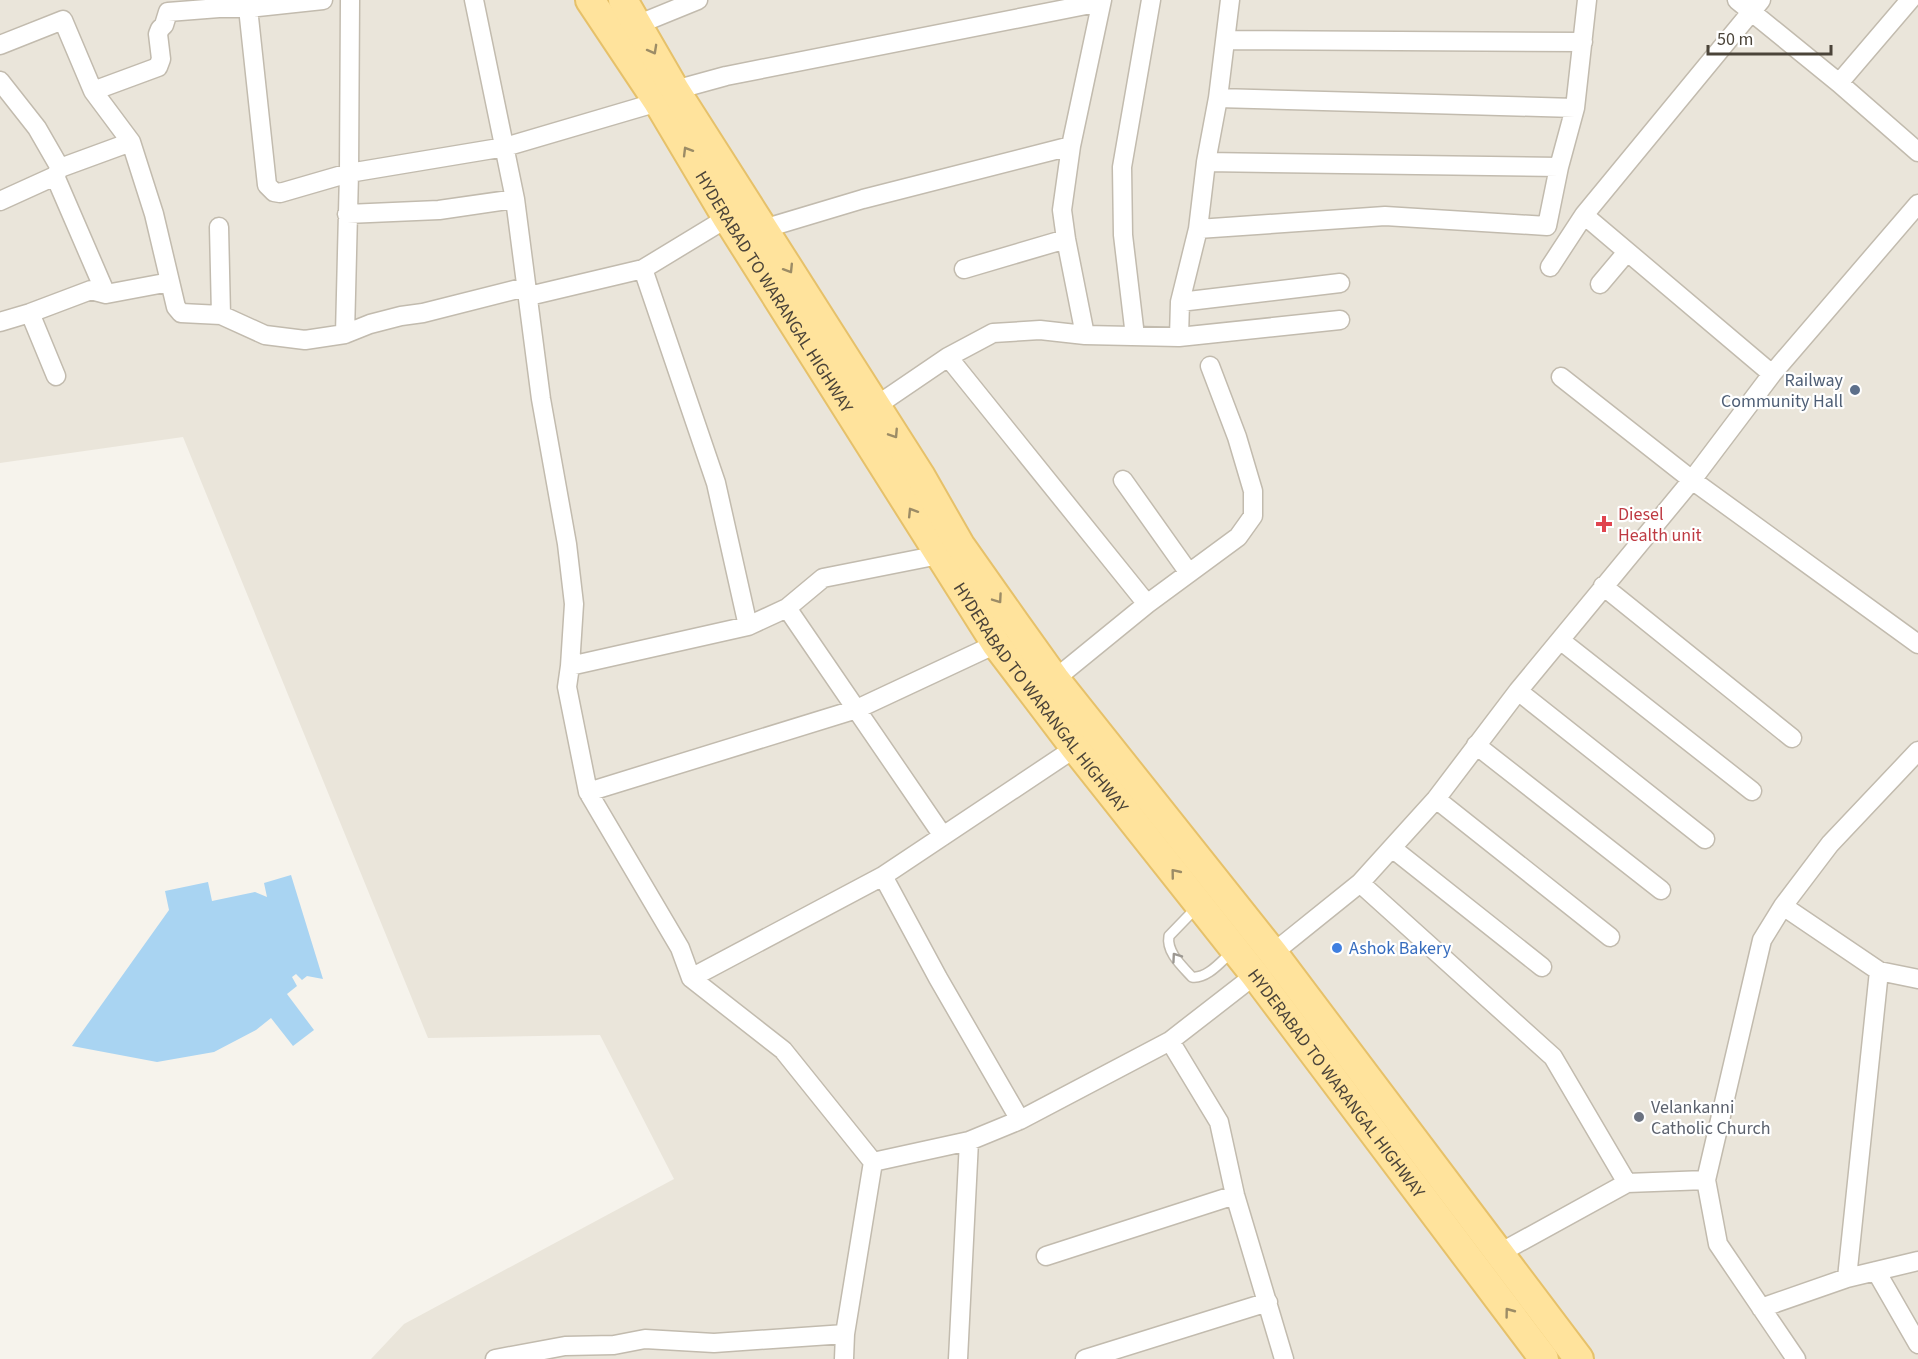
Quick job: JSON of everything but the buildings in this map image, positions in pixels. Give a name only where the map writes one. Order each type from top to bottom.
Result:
[{"type":"main road","name":"HYDERABAD TO WARANGAL HIGHWAY","points":[[590,0],[667,96],[727,218],[996,644],[1075,748],[1256,975],[1545,1359]]},
{"type":"main road","points":[[623,0],[639,24],[667,96],[763,229],[920,475],[960,545],[1055,679],[1273,953],[1579,1359]]},
{"type":"street","points":[[93,91],[158,66],[161,59],[159,34],[168,12],[248,8],[320,0]]},
{"type":"street","points":[[345,334],[350,0]]},
{"type":"street","points":[[474,0],[515,199],[541,399],[567,544],[574,604],[567,687],[588,792],[680,948],[691,978],[783,1050],[873,1162],[845,1334],[844,1359]]},
{"type":"street","points":[[639,24],[698,0]]},
{"type":"street","points":[[1136,336],[1124,235],[1122,167],[1151,0]]},
{"type":"street","points":[[1179,336],[1180,302],[1198,229],[1206,162],[1218,99],[1230,0]]},
{"type":"street","points":[[1198,229],[1385,216],[1547,226],[1559,167],[1575,108],[1587,0]]},
{"type":"street","points":[[1839,83],[1910,0]]},
{"type":"street","points":[[248,8],[267,185],[274,192],[280,193],[349,173],[505,147],[726,76],[1102,1],[1071,146],[1062,210],[1085,335]]},
{"type":"street","points":[[1550,267],[1584,215],[1750,4],[1918,152]]},
{"type":"street","points":[[0,45],[63,20],[93,91],[131,142],[154,214],[176,307],[181,313],[221,315],[265,335],[305,340],[345,334],[370,324],[401,316],[643,269],[727,218]]},
{"type":"street","points":[[1226,40],[1583,42]]},
{"type":"street","points":[[0,81],[37,128],[58,172],[106,294]]},
{"type":"street","points":[[1218,99],[1575,108]]},
{"type":"street","points":[[0,201],[58,172],[131,142]]},
{"type":"street","points":[[763,229],[863,199],[1071,146]]},
{"type":"street","points":[[1206,162],[1559,167]]},
{"type":"street","points":[[347,214],[440,210],[515,199]]},
{"type":"street","points":[[1273,953],[1360,883],[1436,799],[1518,691],[1692,480],[1772,374],[1918,204]]},
{"type":"street","points":[[1584,215],[1772,374]]},
{"type":"street","points":[[219,228],[221,315]]},
{"type":"street","points":[[964,269],[1066,240]]},
{"type":"street","points":[[1600,284],[1627,252]]},
{"type":"street","points":[[643,269],[716,483],[748,626]]},
{"type":"street","points":[[0,322],[91,290],[106,294],[170,282]]},
{"type":"street","points":[[1180,302],[1340,283]]},
{"type":"street","points":[[30,313],[56,376]]},
{"type":"street","points":[[876,406],[948,357],[993,333],[1040,330],[1085,335],[1179,336],[1340,320]]},
{"type":"street","points":[[948,357],[1147,604]]},
{"type":"street","points":[[1055,679],[1147,604],[1238,537],[1253,516],[1253,491],[1237,437],[1210,366]]},
{"type":"street","points":[[1561,377],[1692,480],[1918,644]]},
{"type":"street","points":[[1123,480],[1189,573]]},
{"type":"street","points":[[570,666],[748,626],[787,608],[823,578],[939,555]]},
{"type":"street","points":[[1604,586],[1792,738]]},
{"type":"street","points":[[787,608],[943,836]]},
{"type":"street","points":[[1560,640],[1752,791]]},
{"type":"street","points":[[588,792],[857,709],[996,644]]},
{"type":"street","points":[[1518,691],[1705,839]]},
{"type":"street","points":[[1476,745],[1661,890]]},
{"type":"street","points":[[691,978],[883,876],[1075,748]]},
{"type":"street","points":[[1796,1359],[1718,1244],[1706,1180],[1762,940],[1783,906],[1830,844],[1915,762]]},
{"type":"street","points":[[1436,799],[1610,937]]},
{"type":"street","points":[[1392,848],[1542,967]]},
{"type":"street","points":[[883,876],[938,978],[1020,1120]]},
{"type":"street","points":[[1360,883],[1553,1057],[1627,1183]]},
{"type":"street","points":[[1783,906],[1879,971],[1918,979]]},
{"type":"street","points":[[1847,1278],[1879,971]]},
{"type":"street","points":[[873,1162],[969,1141],[1020,1120],[1170,1041],[1256,975]]},
{"type":"street","points":[[1170,1041],[1219,1122],[1235,1195],[1284,1359]]},
{"type":"street","points":[[958,1359],[969,1141]]},
{"type":"street","points":[[1498,1254],[1627,1183],[1706,1180]]},
{"type":"street","points":[[1046,1256],[1235,1195]]},
{"type":"street","points":[[1761,1308],[1847,1278],[1918,1262]]},
{"type":"street","points":[[1876,1271],[1918,1344]]},
{"type":"street","points":[[1085,1359],[1268,1302]]},
{"type":"street","points":[[495,1359],[565,1346],[614,1345],[645,1339],[714,1343],[845,1334]]},
{"type":"lane","points":[[1200,905],[1169,936],[1168,946],[1185,970],[1192,977],[1199,978],[1235,949]]},
{"type":"shaded area","points":[[0,0],[1918,0],[1918,1359],[371,1359],[404,1324],[674,1179],[600,1035],[428,1038],[183,437],[0,463]]},
{"type":"water","points":[[291,875],[323,979],[307,976],[302,980],[296,974],[292,977],[297,986],[287,994],[314,1030],[293,1046],[271,1018],[256,1030],[214,1052],[157,1062],[72,1046],[169,910],[165,891],[208,882],[212,901],[255,892],[267,897],[264,883]]},
{"type":"place","name":"Railway Community Hall","points":[[1855,390]]},
{"type":"place","name":"Diesel Health unit","points":[[1604,524]]},
{"type":"place","name":"Ashok Bakery","points":[[1337,948]]},
{"type":"place","name":"Velankanni Catholic Church","points":[[1639,1117]]}]
